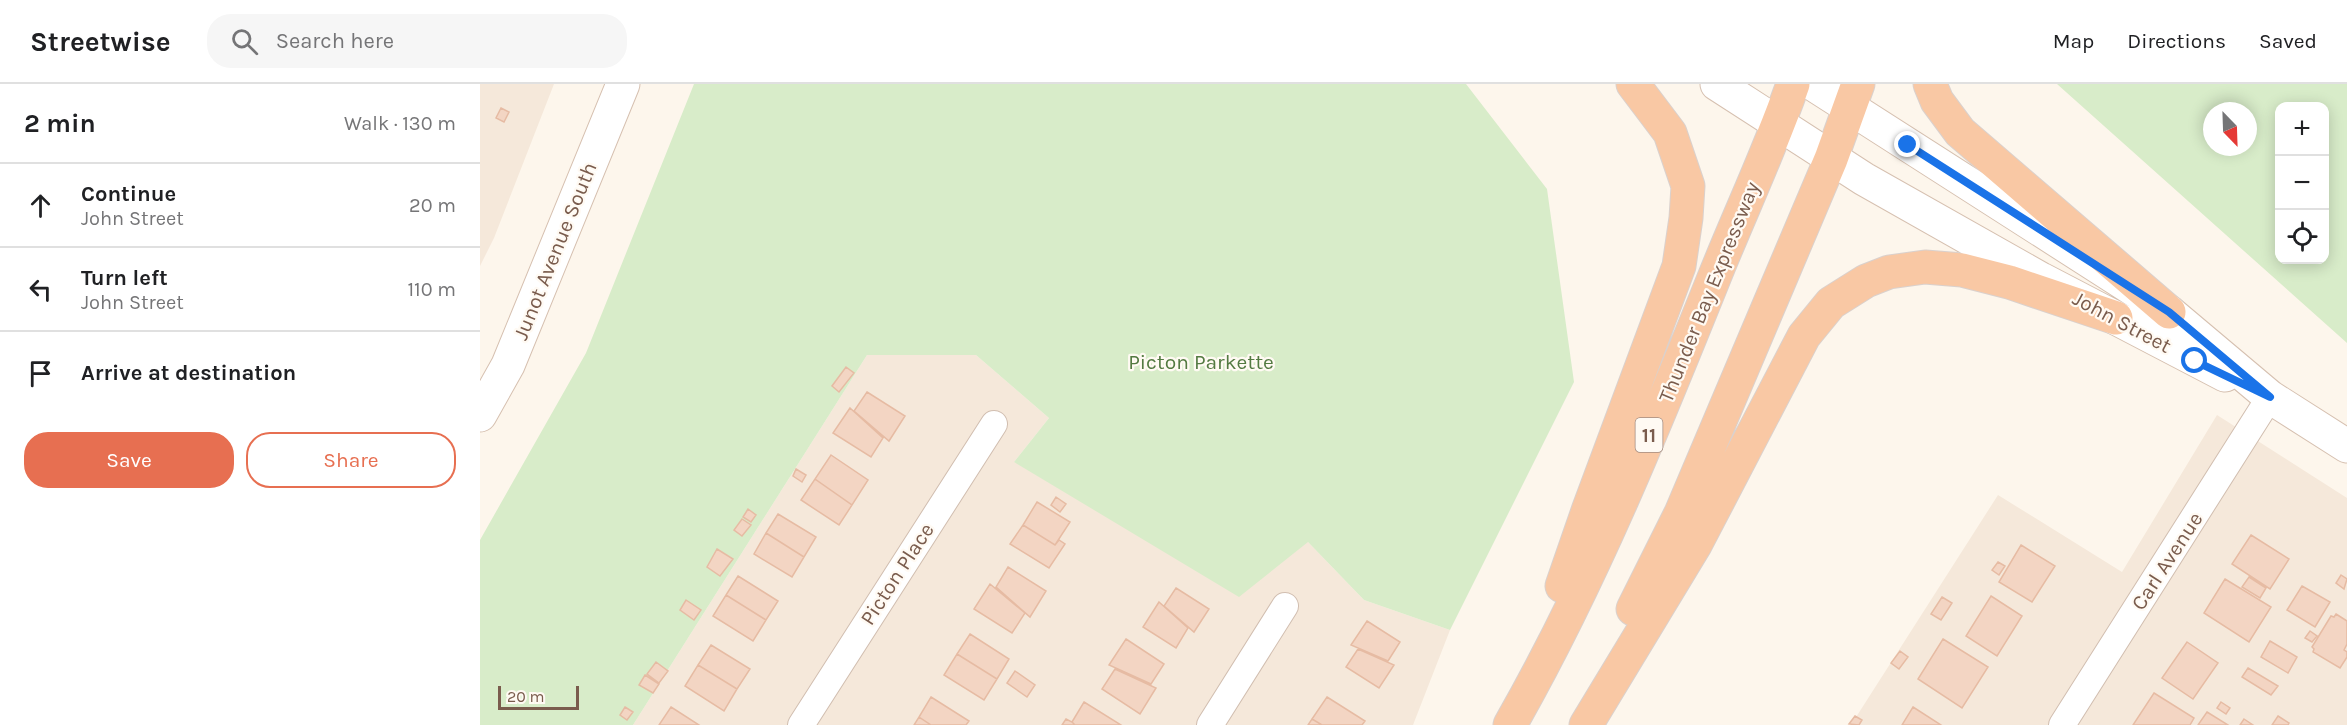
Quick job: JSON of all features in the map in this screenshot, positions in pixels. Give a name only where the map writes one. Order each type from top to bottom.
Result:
[{"type":"highway","points":[[1517,714],[1589,508],[1679,266],[1688,186],[1670,133],[1633,84]]},
{"type":"highway","name":"Thunder Bay Expressway","points":[[1517,714],[1587,577],[1667,396],[1739,216],[1779,124],[1793,84]]},
{"type":"highway","points":[[1930,84],[1938,101],[1960,132],[2169,312]]},
{"type":"highway","points":[[1579,725],[1681,513],[1831,159],[1854,96]]},
{"type":"highway","points":[[1586,725],[1695,545],[1804,336],[1831,303],[1866,281],[1889,272],[1925,267],[1962,270],[2009,282],[2116,318]]},
{"type":"main road","name":"Junot Avenue South","points":[[480,415],[508,365],[623,84]]},
{"type":"main road","name":"John Street","points":[[1718,84],[1831,159],[2041,279],[2195,361],[2270,397]]},
{"type":"main road","name":"John Street","points":[[1813,84],[1854,96],[2169,312],[2270,397]]},
{"type":"main road","points":[[2270,397],[2347,446]]},
{"type":"street","name":"Carl Avenue","points":[[2062,725],[2270,397]]},
{"type":"street","name":"Picton Place","points":[[801,725],[994,424]]},
{"type":"street","points":[[1210,725],[1285,606]]},
{"type":"shaded area","points":[[480,84],[554,84],[494,238],[480,266]]},
{"type":"shaded area","points":[[867,355],[976,355],[1049,418],[1014,462],[1308,542],[1364,600],[1450,630],[1413,725],[633,725]]},
{"type":"shaded area","points":[[2217,415],[2347,498],[2347,725],[1851,725],[1998,495],[2122,572]]},
{"type":"green space","name":"Picton Parkette","points":[[694,84],[1466,84],[1547,189],[1574,382],[1450,630],[1364,600],[1308,542],[1239,597],[1014,462],[1049,418],[976,355],[867,355],[633,725],[480,725],[480,540],[586,353]]},
{"type":"green space","points":[[2057,84],[2347,84],[2347,343]]},
{"type":"building","points":[[501,108],[509,112],[504,122],[496,118]]},
{"type":"building","points":[[846,367],[854,373],[839,392],[832,386]]},
{"type":"building","points":[[867,392],[905,416],[889,441],[854,411]]},
{"type":"building","points":[[850,408],[883,438],[871,457],[833,433]]},
{"type":"building","points":[[831,455],[868,480],[852,505],[815,479]]},
{"type":"building","points":[[796,469],[806,475],[802,482],[793,476]]},
{"type":"building","points":[[815,479],[852,505],[839,525],[801,500]]},
{"type":"building","points":[[1056,497],[1066,504],[1060,512],[1051,505]]},
{"type":"building","points":[[1037,502],[1070,522],[1055,545],[1023,525]]},
{"type":"building","points":[[748,509],[756,515],[751,522],[743,517]]},
{"type":"building","points":[[778,514],[816,537],[804,557],[766,533]]},
{"type":"building","points":[[742,519],[751,525],[742,536],[734,530]]},
{"type":"building","points":[[1023,525],[1055,545],[1059,540],[1065,544],[1049,568],[1010,544]]},
{"type":"building","points":[[766,533],[804,557],[792,577],[754,554]]},
{"type":"building","points":[[2251,535],[2289,559],[2270,589],[2232,564]]},
{"type":"building","points":[[2021,545],[2055,566],[2032,602],[1999,582]]},
{"type":"building","points":[[717,549],[733,559],[720,576],[707,567]]},
{"type":"building","points":[[1998,562],[2005,566],[1999,575],[1992,570]]},
{"type":"building","points":[[1008,567],[1046,591],[1030,617],[996,587]]},
{"type":"building","points":[[2341,575],[2347,579],[2344,589],[2336,583]]},
{"type":"building","points":[[738,576],[778,601],[766,620],[726,595]]},
{"type":"building","points":[[2249,577],[2266,588],[2260,598],[2242,587]]},
{"type":"building","points":[[2225,579],[2271,607],[2249,642],[2204,613]]},
{"type":"building","points":[[990,584],[1025,613],[1012,633],[974,609]]},
{"type":"building","points":[[2302,586],[2330,602],[2315,627],[2287,610]]},
{"type":"building","points":[[1176,588],[1209,609],[1194,632],[1164,606]]},
{"type":"building","points":[[726,595],[766,620],[753,641],[713,616]]},
{"type":"building","points":[[1991,596],[2022,616],[1997,656],[1966,636]]},
{"type":"building","points":[[1942,597],[1952,603],[1941,620],[1931,614]]},
{"type":"building","points":[[686,600],[701,610],[694,620],[680,610]]},
{"type":"building","points":[[1159,602],[1188,628],[1176,648],[1143,627]]},
{"type":"building","points":[[2336,614],[2347,621],[2347,644],[2344,650],[2347,652],[2347,657],[2340,668],[2313,652],[2312,647],[2331,616],[2334,617]]},
{"type":"building","points":[[1367,621],[1400,642],[1388,661],[1351,645]]},
{"type":"building","points":[[2310,631],[2317,636],[2312,642],[2305,638]]},
{"type":"building","points":[[970,634],[1009,659],[997,679],[957,654]]},
{"type":"building","points":[[1126,639],[1164,664],[1151,684],[1109,665]]},
{"type":"building","points":[[1943,639],[1988,667],[1962,708],[1918,679]]},
{"type":"building","points":[[2270,641],[2297,657],[2288,673],[2261,657]]},
{"type":"building","points":[[2187,642],[2218,663],[2193,699],[2162,678]]},
{"type":"building","points":[[711,645],[750,669],[737,689],[698,665]]},
{"type":"building","points":[[1358,649],[1394,665],[1379,688],[1346,667]]},
{"type":"building","points":[[1900,651],[1908,657],[1899,669],[1891,663]]},
{"type":"building","points":[[957,654],[997,679],[984,700],[944,675]]},
{"type":"building","points":[[656,662],[668,671],[659,683],[647,674]]},
{"type":"building","points":[[698,665],[737,689],[724,711],[685,686]]},
{"type":"building","points":[[2248,668],[2278,686],[2271,695],[2242,677]]},
{"type":"building","points":[[1115,669],[1156,688],[1140,714],[1102,689]]},
{"type":"building","points":[[1015,671],[1035,685],[1027,697],[1007,683]]},
{"type":"building","points":[[645,675],[659,684],[653,693],[639,685]]},
{"type":"building","points":[[2154,693],[2194,718],[2190,725],[2133,725]]},
{"type":"building","points":[[931,697],[969,721],[966,725],[931,725],[919,717]]},
{"type":"building","points":[[1327,697],[1365,721],[1362,725],[1322,725],[1312,719]]},
{"type":"building","points":[[1084,702],[1121,725],[1075,725],[1072,722]]},
{"type":"building","points":[[2221,702],[2230,708],[2226,714],[2217,708]]},
{"type":"building","points":[[625,707],[633,712],[627,720],[620,715]]},
{"type":"building","points":[[671,707],[699,725],[659,725]]},
{"type":"building","points":[[1913,707],[1941,725],[1902,725]]},
{"type":"building","points":[[2207,712],[2228,725],[2198,725]]},
{"type":"building","points":[[1855,716],[1862,720],[1859,725],[1849,724]]},
{"type":"building","points":[[2278,716],[2289,723],[2288,725],[2272,725]]},
{"type":"building","points":[[919,717],[931,725],[914,725]]},
{"type":"building","points":[[1066,719],[1072,722],[1075,725],[1062,725]]},
{"type":"building","points":[[1312,719],[1322,725],[1308,725]]},
{"type":"building","points":[[2244,719],[2253,725],[2240,725]]},
{"type":"route","points":[[1908,145],[2169,312],[2270,397],[2195,361]]}]
